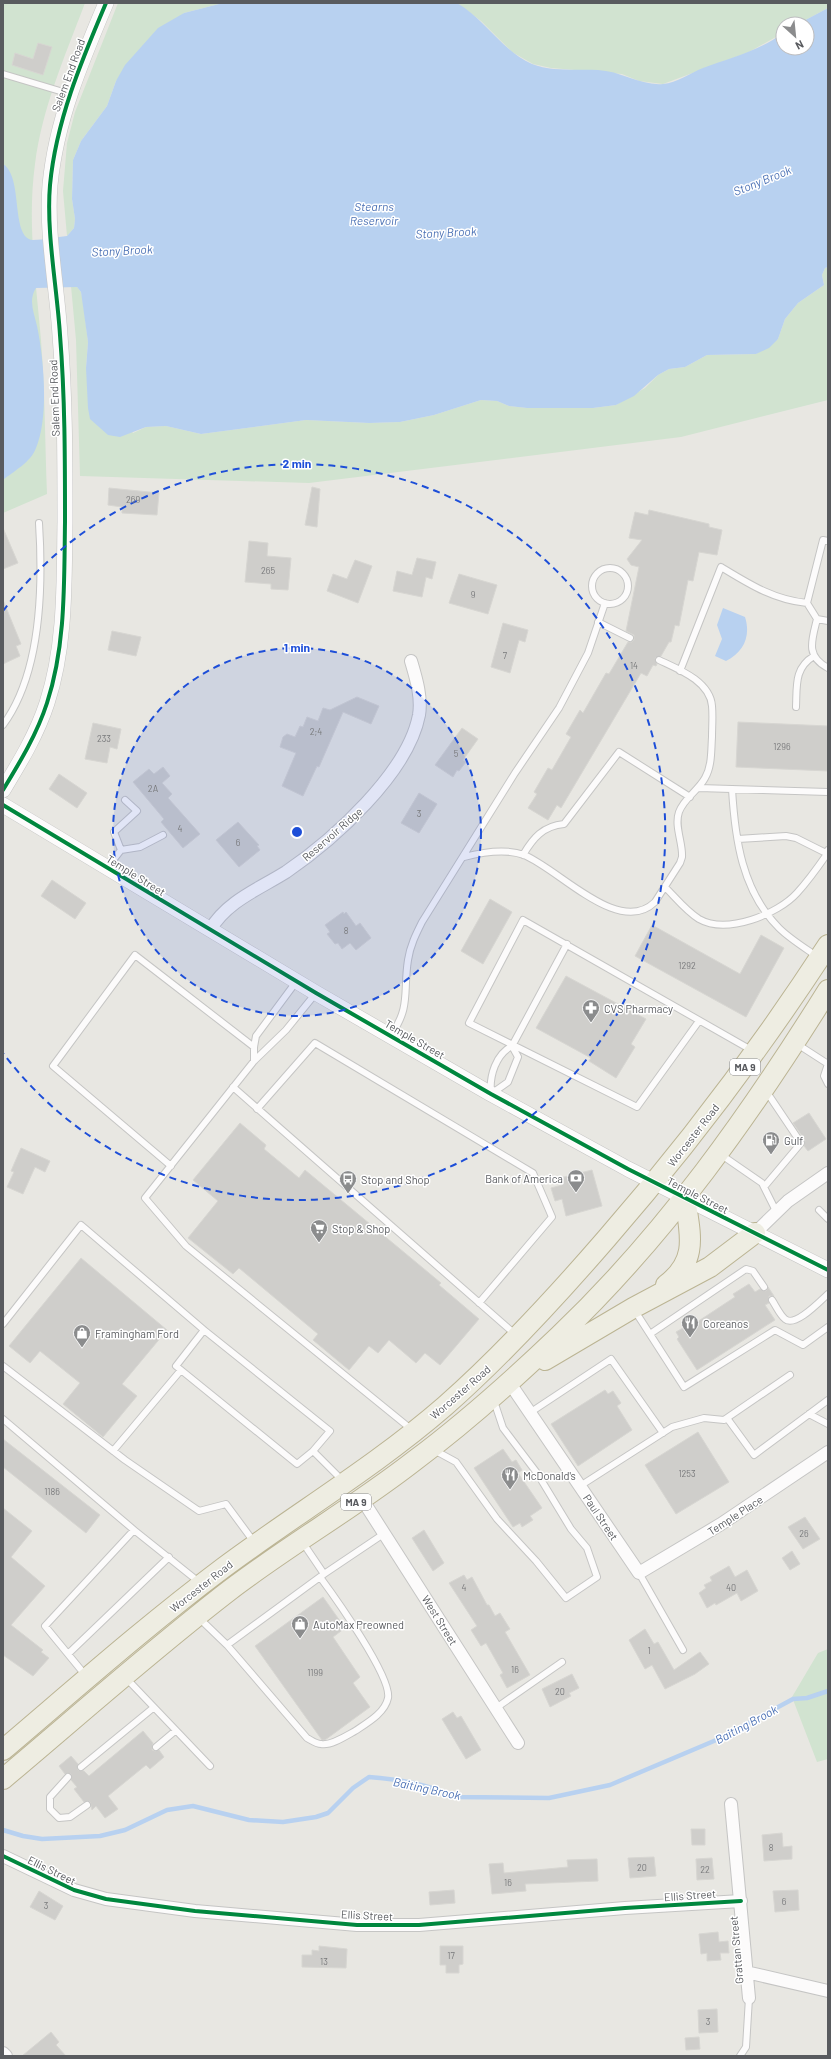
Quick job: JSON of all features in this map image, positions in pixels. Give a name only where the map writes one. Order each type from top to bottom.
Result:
[{"type":"highway","name":"Worcester Road","points":[[3,1750],[202,1584],[256,1544],[345,1483],[414,1432],[465,1388],[519,1337],[655,1183],[707,1118],[756,1052],[824,951]]},
{"type":"highway","name":"Worcester Road","points":[[3,1779],[197,1616],[231,1590],[362,1499],[431,1448],[509,1382],[592,1303],[685,1198],[719,1154],[796,1043],[828,990]]},
{"type":"highway","points":[[633,1308],[672,1280],[687,1261],[690,1252],[691,1240],[685,1198]]},
{"type":"highway","points":[[509,1382],[633,1308],[710,1267],[755,1233]]},
{"type":"street","name":"Salem End Road","points":[[3,790],[26,750],[48,702],[61,632],[64,588],[65,474],[63,374],[50,218],[50,187],[55,149],[70,94],[84,55],[106,3]]},
{"type":"street","name":"Reservoir Ridge","points":[[210,930],[216,919],[230,907],[288,870],[327,841],[361,808],[388,776],[411,740],[419,713],[418,688],[411,661]]},
{"type":"street","name":"Temple Street","points":[[3,805],[316,993],[491,1094],[655,1183],[828,1270]]},
{"type":"street","points":[[755,1233],[776,1211],[828,1173]]},
{"type":"street","name":"Paul Street","points":[[509,1382],[531,1412],[639,1573]]},
{"type":"street","name":"Temple Place","points":[[639,1573],[727,1520],[828,1452]]},
{"type":"street","name":"West Street","points":[[362,1499],[518,1742]]},
{"type":"street","name":"Grattan Street","points":[[731,1804],[749,1998]]},
{"type":"street","name":"Ellis Street","points":[[3,1856],[74,1890],[106,1899],[195,1911],[357,1925],[419,1925],[625,1908],[741,1901]]},
{"type":"street","points":[[746,1972],[828,1992]]},
{"type":"street","points":[[3,2053],[6,2056]]},
{"type":"lane","points":[[3,74],[70,94]]},
{"type":"lane","points":[[3,725],[16,703],[24,685],[33,649],[40,579],[39,523]]},
{"type":"lane","points":[[828,541],[824,540],[807,603],[817,619],[811,646],[814,656],[820,664],[828,668]]},
{"type":"lane","points":[[680,671],[721,567],[758,590],[789,601],[807,603]]},
{"type":"lane","points":[[614,568],[624,574],[628,584],[628,590],[625,596],[616,603],[605,603],[595,596],[592,590],[594,578],[602,570],[614,568]]},
{"type":"lane","points":[[391,1036],[402,1017],[405,1006],[408,961],[416,935],[515,773],[559,708],[588,653],[605,603]]},
{"type":"lane","points":[[817,619],[828,621]]},
{"type":"lane","points":[[598,622],[630,638]]},
{"type":"lane","points":[[796,706],[801,666],[814,656]]},
{"type":"lane","points":[[464,857],[498,851],[524,855],[604,905],[622,912],[637,913],[650,907],[666,887],[680,863],[682,851],[678,826],[679,812],[699,788],[710,765],[712,705],[708,694],[702,686],[680,671],[659,660]]},
{"type":"lane","points":[[524,855],[537,835],[547,827],[564,824],[619,752],[690,797]]},
{"type":"lane","points":[[699,788],[828,792]]},
{"type":"lane","points":[[732,789],[738,839],[744,870],[750,886],[767,914],[779,928],[824,951]]},
{"type":"lane","points":[[121,850],[114,832],[137,811],[125,800]]},
{"type":"lane","points":[[107,868],[121,850],[140,847],[163,835]]},
{"type":"lane","points":[[666,887],[689,912],[700,919],[727,924],[741,922],[767,914],[778,908],[797,893],[828,853],[796,838],[786,836],[738,839]]},
{"type":"lane","points":[[699,1020],[637,1107],[468,1023],[523,920],[756,1052]]},
{"type":"lane","points":[[491,1094],[490,1082],[503,1051],[512,1046],[567,944]]},
{"type":"lane","points":[[171,1166],[53,1066],[135,955],[254,1048]]},
{"type":"lane","points":[[254,1061],[256,1036],[297,981]]},
{"type":"lane","points":[[316,993],[286,1030],[254,1061],[145,1198],[186,1246],[414,1432]]},
{"type":"lane","points":[[257,1109],[315,1043],[533,1173],[552,1216],[479,1303]]},
{"type":"lane","points":[[796,1043],[828,1064],[824,1076],[828,1084]]},
{"type":"lane","points":[[491,1094],[508,1082],[518,1057],[512,1046]]},
{"type":"lane","points":[[233,1087],[519,1337]]},
{"type":"lane","points":[[764,1187],[801,1143],[765,1089]]},
{"type":"lane","points":[[719,1154],[762,1183],[776,1211]]},
{"type":"lane","points":[[819,1210],[828,1219]]},
{"type":"lane","points":[[3,1324],[81,1225],[204,1330],[330,1430],[313,1451],[297,1464],[176,1366],[204,1330]]},
{"type":"lane","points":[[650,1334],[746,1269],[753,1271],[764,1287]]},
{"type":"lane","points":[[772,1300],[785,1319],[792,1321],[799,1319],[828,1294]]},
{"type":"lane","points":[[633,1308],[684,1386],[775,1330],[803,1346],[828,1327]]},
{"type":"lane","points":[[531,1412],[611,1359],[663,1433]]},
{"type":"lane","points":[[3,1366],[113,1451],[199,1511],[226,1504],[256,1544]]},
{"type":"lane","points":[[113,1451],[181,1370]]},
{"type":"lane","points":[[580,1486],[672,1427],[704,1418],[724,1420],[790,1375]]},
{"type":"lane","points":[[431,1448],[456,1462],[497,1519],[536,1561],[566,1598],[597,1576],[587,1548],[571,1528],[537,1473],[504,1428],[492,1396]]},
{"type":"lane","points":[[727,1418],[754,1455],[828,1400]]},
{"type":"lane","points":[[809,1414],[828,1424]]},
{"type":"lane","points":[[3,1419],[134,1530],[202,1584]]},
{"type":"lane","points":[[313,1451],[345,1483]]},
{"type":"lane","points":[[88,1678],[45,1626],[134,1530]]},
{"type":"lane","points":[[227,1644],[322,1575],[385,1533]]},
{"type":"lane","points":[[197,1616],[227,1644],[307,1738],[320,1744],[326,1744],[345,1737],[365,1725],[383,1709],[389,1697],[387,1684],[351,1621],[301,1540]]},
{"type":"lane","points":[[68,1654],[169,1557]]},
{"type":"lane","points":[[639,1573],[682,1650]]},
{"type":"lane","points":[[496,1708],[562,1662]]},
{"type":"lane","points":[[125,1677],[210,1766]]},
{"type":"lane","points":[[81,1767],[153,1708]]},
{"type":"lane","points":[[156,1747],[175,1731]]},
{"type":"lane","points":[[68,1777],[50,1797],[50,1808],[59,1818],[65,1818],[70,1817],[87,1805]]},
{"type":"lane","points":[[740,2056],[746,2047],[749,1998]]},
{"type":"green space","points":[[3,3],[85,3],[55,82],[43,123],[38,143],[33,186],[33,252],[41,340],[47,494],[3,513]]},
{"type":"green space","points":[[118,3],[223,3],[184,13],[116,81],[107,106],[81,141],[73,160],[72,199],[75,219],[74,228],[67,236],[63,191],[67,143],[75,112]]},
{"type":"green space","points":[[457,3],[828,3],[828,8],[813,16],[775,16],[775,37],[749,52],[663,84],[639,81],[622,74],[551,68],[533,64],[512,52],[481,21]]},
{"type":"green space","points":[[828,267],[828,400],[681,437],[309,483],[80,476],[76,340],[71,286],[77,287],[81,292],[83,302],[88,342],[86,368],[133,433],[146,427],[166,426],[201,434],[306,420],[369,423],[400,422],[434,415],[481,400],[497,401],[509,406],[527,408],[593,408],[616,405],[645,388],[658,375],[669,369],[685,367],[707,355],[756,354],[778,339],[785,319],[798,303],[824,285],[822,275],[825,268]]},
{"type":"green space","points":[[828,1649],[828,1759],[817,1762],[792,1697],[818,1653]]},
{"type":"water","name":"Stearns Reservoir","points":[[223,3],[457,3],[476,17],[502,43],[521,58],[532,64],[540,67],[565,70],[606,71],[647,83],[663,84],[678,80],[703,68],[764,45],[775,38],[775,56],[815,56],[815,16],[813,16],[828,8],[828,267],[825,268],[822,275],[824,285],[798,303],[785,319],[778,339],[769,348],[756,354],[707,355],[685,367],[669,369],[658,375],[634,396],[616,405],[593,408],[527,408],[509,406],[497,401],[481,400],[434,415],[400,422],[369,423],[306,420],[201,434],[166,426],[146,427],[120,437],[108,435],[90,419],[86,368],[88,342],[81,292],[77,287],[36,288],[32,297],[32,302],[42,355],[44,388],[43,420],[34,453],[17,470],[3,480],[3,164],[9,171],[13,181],[19,219],[26,237],[33,240],[67,236],[74,228],[75,219],[72,199],[73,160],[81,141],[107,106],[116,81],[125,65],[158,28],[184,13]]},
{"type":"water","points":[[723,608],[745,617],[747,624],[746,637],[742,648],[726,661],[715,656],[722,639],[717,625]]},
{"type":"building","points":[[38,43],[52,47],[43,75],[12,65],[15,53],[33,59]]},
{"type":"building","points":[[312,487],[320,489],[317,527],[305,525]]},
{"type":"building","points":[[109,488],[159,493],[157,515],[122,513],[122,507],[108,505]]},
{"type":"building","points":[[649,510],[709,524],[709,527],[722,530],[717,555],[699,552],[693,581],[688,580],[679,626],[675,625],[671,642],[669,642],[661,656],[655,658],[657,664],[656,666],[653,665],[647,676],[641,673],[561,808],[557,805],[548,820],[528,808],[537,794],[534,792],[548,768],[552,770],[571,737],[566,734],[580,710],[583,713],[606,673],[609,674],[628,642],[632,642],[634,640],[634,635],[626,631],[639,567],[631,565],[627,559],[642,540],[629,538],[635,512],[648,515]]},
{"type":"building","points":[[3,528],[18,563],[3,569]]},
{"type":"building","points":[[249,541],[268,543],[267,556],[291,558],[288,590],[271,589],[271,584],[245,582]]},
{"type":"building","points":[[417,558],[436,562],[432,579],[426,577],[422,597],[393,591],[397,571],[412,575]]},
{"type":"building","points":[[355,560],[372,566],[358,603],[327,591],[333,574],[347,579]]},
{"type":"building","points":[[459,574],[497,585],[488,614],[449,603]]},
{"type":"building","points":[[3,600],[21,644],[16,646],[20,656],[3,664]]},
{"type":"building","points":[[503,623],[528,630],[525,642],[519,640],[510,673],[491,667]]},
{"type":"building","points":[[112,631],[141,637],[136,656],[108,650]]},
{"type":"building","points":[[357,697],[379,706],[371,724],[343,712],[319,767],[317,766],[303,796],[282,786],[296,753],[280,747],[283,737],[287,734],[295,737],[300,726],[303,727],[307,717],[318,721],[323,708],[330,710]]},
{"type":"building","points":[[738,722],[828,726],[828,771],[736,767]]},
{"type":"building","points":[[93,723],[121,729],[117,749],[110,747],[107,763],[85,759]]},
{"type":"building","points":[[462,728],[478,739],[463,760],[466,762],[459,771],[457,770],[453,777],[435,765]]},
{"type":"building","points":[[163,767],[170,776],[162,783],[172,794],[168,798],[200,834],[183,848],[161,822],[164,819],[133,782],[149,769],[154,774]]},
{"type":"building","points":[[59,774],[87,793],[77,808],[49,789]]},
{"type":"building","points":[[419,793],[437,804],[419,833],[401,823]]},
{"type":"building","points":[[238,822],[259,845],[257,846],[260,850],[239,867],[216,840]]},
{"type":"building","points":[[52,880],[86,903],[75,919],[41,896]]},
{"type":"building","points":[[490,899],[512,912],[483,964],[461,951]]},
{"type":"building","points":[[343,912],[344,914],[346,912],[356,926],[360,923],[371,938],[356,950],[350,943],[342,949],[338,943],[335,944],[327,934],[330,932],[325,925]]},
{"type":"building","points":[[652,925],[740,974],[761,935],[784,948],[746,1017],[635,956]]},
{"type":"building","name":"CVS Pharmacy","points":[[566,976],[646,1019],[631,1044],[635,1047],[616,1078],[589,1061],[591,1058],[536,1028]]},
{"type":"building","points":[[809,1113],[826,1139],[808,1151],[804,1146],[805,1140],[793,1123]]},
{"type":"building","points":[[240,1123],[266,1145],[264,1149],[299,1178],[305,1170],[441,1283],[439,1285],[479,1319],[440,1365],[425,1353],[416,1363],[389,1340],[378,1353],[369,1346],[349,1370],[313,1340],[318,1334],[239,1268],[233,1274],[188,1238],[218,1201],[193,1180]]},
{"type":"building","points":[[21,1148],[50,1161],[45,1172],[35,1167],[23,1194],[7,1187],[14,1172],[11,1171]]},
{"type":"building","name":"Bank of America","points":[[592,1170],[602,1206],[566,1216],[562,1199],[555,1201],[551,1188],[562,1185],[560,1178]]},
{"type":"building","name":"Framingham Ford","points":[[81,1258],[167,1330],[122,1384],[137,1396],[103,1437],[63,1404],[80,1383],[40,1351],[30,1363],[9,1346]]},
{"type":"building","points":[[749,1284],[755,1292],[760,1289],[766,1291],[768,1287],[774,1296],[769,1296],[769,1303],[765,1305],[775,1320],[697,1370],[677,1339],[679,1337],[676,1332],[690,1324],[691,1326],[735,1297],[733,1294]]},
{"type":"building","points":[[605,1390],[608,1394],[613,1391],[621,1403],[617,1406],[632,1430],[578,1466],[551,1424]]},
{"type":"building","points":[[698,1432],[729,1482],[676,1514],[645,1465]]},
{"type":"building","points":[[3,1439],[100,1515],[86,1533],[3,1467]]},
{"type":"building","name":"McDonald's","points":[[503,1449],[512,1462],[516,1460],[522,1470],[518,1473],[542,1508],[530,1516],[533,1520],[522,1527],[520,1523],[513,1527],[474,1468]]},
{"type":"building","points":[[3,1508],[32,1531],[11,1557],[45,1586],[11,1625],[43,1650],[41,1652],[49,1658],[33,1676],[3,1655]]},
{"type":"building","points":[[805,1517],[820,1539],[803,1549],[788,1527]]},
{"type":"building","points":[[424,1530],[444,1563],[433,1571],[412,1538]]},
{"type":"building","points":[[792,1551],[800,1564],[790,1570],[782,1558]]},
{"type":"building","points":[[729,1566],[735,1577],[747,1570],[758,1591],[741,1601],[737,1593],[716,1605],[715,1603],[707,1608],[699,1593],[706,1588],[704,1585],[712,1581],[710,1577]]},
{"type":"building","points":[[464,1575],[467,1580],[472,1577],[487,1605],[489,1605],[495,1616],[500,1613],[510,1629],[505,1632],[530,1675],[507,1688],[500,1675],[503,1673],[486,1643],[481,1646],[471,1630],[477,1626],[449,1583]]},
{"type":"building","points":[[323,1597],[345,1628],[333,1637],[360,1677],[353,1683],[370,1707],[325,1740],[322,1740],[255,1646]]},
{"type":"building","points":[[645,1629],[654,1644],[658,1642],[674,1670],[700,1652],[709,1664],[695,1674],[665,1689],[652,1665],[645,1669],[629,1640]]},
{"type":"building","points":[[572,1674],[579,1688],[569,1693],[571,1696],[550,1707],[542,1689]]},
{"type":"building","points":[[453,1712],[457,1718],[461,1716],[481,1750],[466,1759],[442,1719]]},
{"type":"building","points":[[143,1731],[153,1743],[152,1750],[159,1750],[164,1757],[150,1769],[146,1765],[108,1796],[118,1809],[105,1818],[96,1806],[92,1810],[90,1802],[84,1802],[74,1789],[77,1787],[71,1780],[71,1774],[65,1774],[59,1766],[71,1756],[78,1764],[78,1770],[84,1771],[89,1776]]},
{"type":"building","points":[[691,1829],[705,1829],[705,1845],[692,1845]]},
{"type":"building","points":[[782,1833],[783,1847],[792,1846],[792,1859],[764,1861],[762,1835]]},
{"type":"building","points":[[654,1857],[656,1876],[630,1878],[628,1858]]},
{"type":"building","points":[[712,1858],[714,1879],[697,1880],[696,1859]]},
{"type":"building","points":[[597,1859],[598,1881],[525,1884],[526,1891],[492,1894],[489,1864],[503,1863],[504,1873],[568,1867],[567,1860]]},
{"type":"building","points":[[454,1890],[455,1903],[430,1905],[429,1892]]},
{"type":"building","points":[[798,1890],[799,1910],[775,1912],[773,1891]]},
{"type":"building","points":[[39,1891],[63,1906],[55,1920],[30,1907]]},
{"type":"building","points":[[718,1932],[719,1942],[728,1941],[729,1953],[720,1953],[721,1960],[707,1961],[707,1953],[701,1954],[699,1934]]},
{"type":"building","points":[[319,1946],[347,1949],[346,1968],[302,1967],[302,1955],[312,1955],[312,1950],[319,1951]]},
{"type":"building","points":[[440,1946],[463,1946],[463,1964],[459,1965],[459,1973],[446,1973],[446,1965],[440,1965]]},
{"type":"building","points":[[717,2009],[718,2032],[699,2033],[698,2010]]},
{"type":"building","points":[[51,2032],[59,2042],[56,2045],[66,2056],[22,2056]]},
{"type":"building","points":[[699,2037],[700,2049],[686,2050],[685,2038]]},
{"type":"waterway","name":"Baiting Brook","points":[[3,1830],[23,1836],[42,1839],[100,1836],[125,1830],[167,1810],[193,1806],[249,1820],[283,1822],[316,1817],[328,1813],[353,1788],[369,1777],[423,1785],[444,1792],[453,1797],[549,1798],[610,1785],[721,1738],[793,1699],[807,1698],[828,1691]]},
{"type":"cycle path","points":[[3,790],[28,748],[38,726],[47,703],[58,659],[63,613],[65,498],[64,428],[59,317],[49,222],[50,185],[58,138],[71,92],[106,3]]},
{"type":"cycle path","points":[[3,805],[316,993],[491,1094],[628,1169],[828,1270]]},
{"type":"cycle path","points":[[3,1856],[74,1890],[106,1899],[195,1911],[357,1925],[419,1925],[625,1908],[741,1901]]},
{"type":"place","name":"CVS Pharmacy","points":[[591,1023]]},
{"type":"place","name":"Gulf","points":[[771,1155]]},
{"type":"place","name":"Bank of America","points":[[576,1193]]},
{"type":"place","name":"Stop and Shop","points":[[348,1194]]},
{"type":"place","name":"Stop & Shop","points":[[319,1243]]},
{"type":"place","name":"Coreanos","points":[[690,1338]]},
{"type":"place","name":"Framingham Ford","points":[[82,1348]]},
{"type":"place","name":"McDonald's","points":[[510,1490]]},
{"type":"place","name":"AutoMax Preowned","points":[[300,1639]]},
{"type":"water label","name":"Stony Brook","points":[[762,180]]},
{"type":"water label","name":"Stony Brook","points":[[446,232]]},
{"type":"water label","name":"Stony Brook","points":[[122,250]]}]
